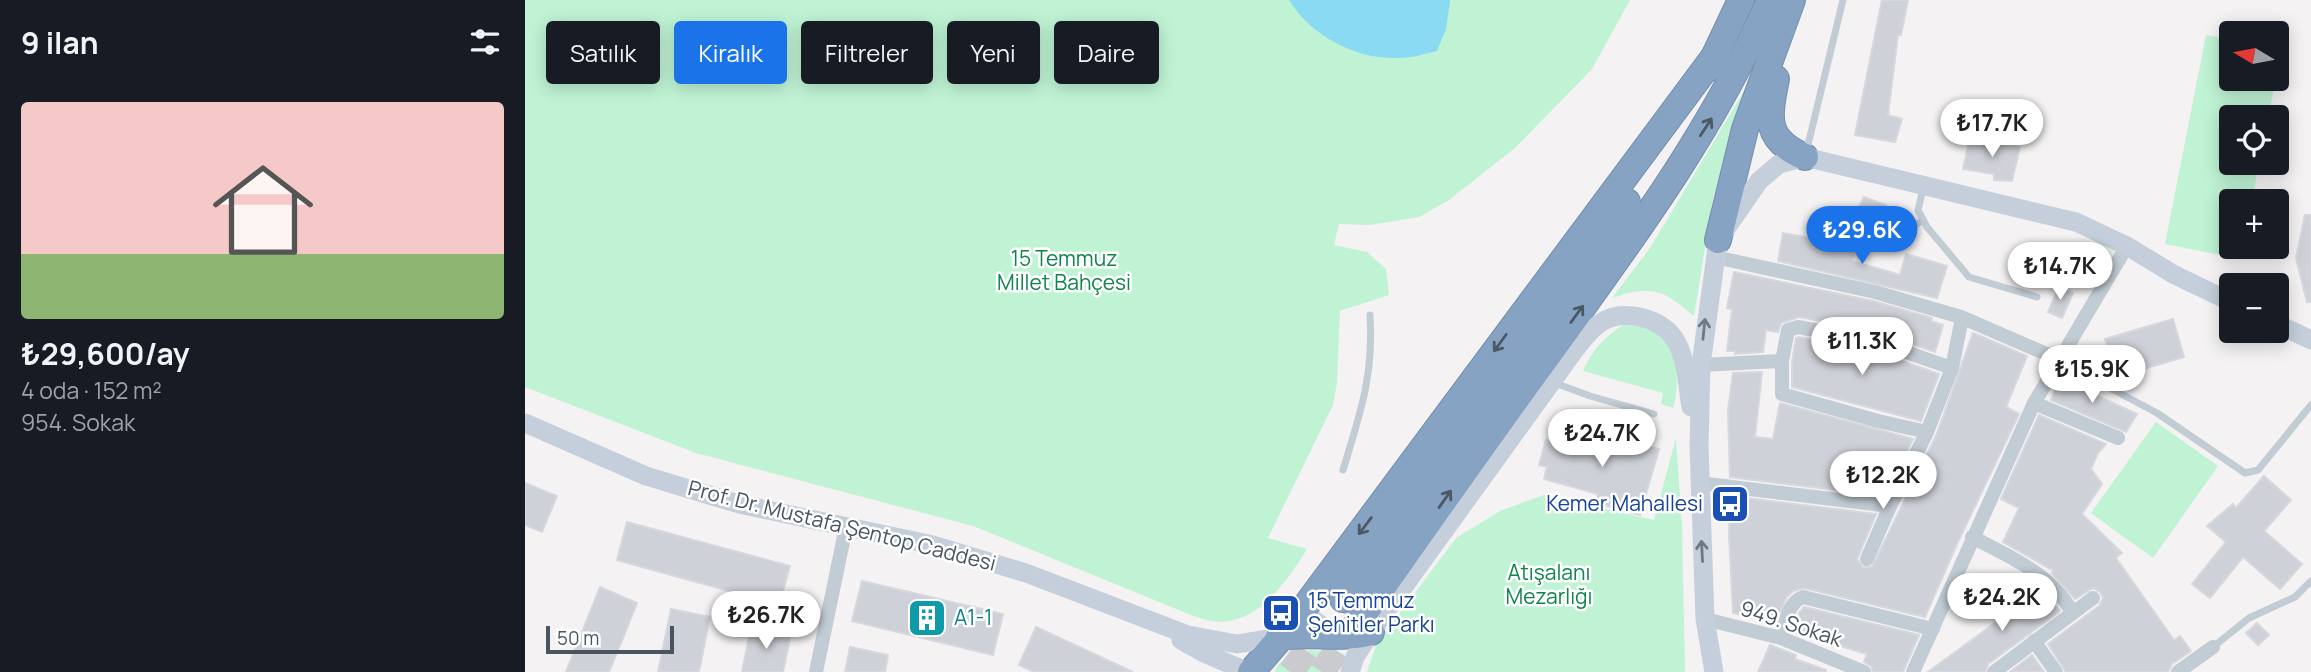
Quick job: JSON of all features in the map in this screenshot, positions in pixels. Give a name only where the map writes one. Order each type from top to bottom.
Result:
[{"type":"highway","points":[[1279,638],[1306,634],[1359,636],[1359,615],[1672,133],[1717,53],[1741,0]]},
{"type":"highway","points":[[1359,615],[1644,223],[1713,116],[1770,0]]},
{"type":"highway","points":[[1716,248],[1745,130],[1792,0]]},
{"type":"highway","points":[[1778,36],[1776,75],[1770,107],[1772,127],[1779,142],[1788,150],[1805,157]]},
{"type":"highway","points":[[1249,672],[1290,627],[1717,53]]},
{"type":"main road","points":[[1702,672],[1705,619],[1699,483],[1701,365],[1716,248],[1759,181],[1779,164],[1805,157],[2077,222],[2219,296]]},
{"type":"main road","points":[[1350,672],[1355,657],[1359,615],[1552,382],[1574,351],[1601,322],[1616,317],[1642,317],[1659,325],[1674,338],[1684,362],[1699,446]]},
{"type":"main road","points":[[2289,330],[2311,340]]},
{"type":"main road","name":"Prof. Dr. Mustafa Şentop Caddesi","points":[[525,423],[646,476],[739,504],[933,545],[1026,573],[1160,626]]},
{"type":"main road","points":[[1705,619],[1714,672]]},
{"type":"main road","points":[[1160,626],[1214,642],[1237,644],[1279,638]]},
{"type":"main road","points":[[1160,626],[1204,653],[1249,672]]},
{"type":"main road","points":[[1204,653],[1217,672]]},
{"type":"street","points":[[1913,672],[2034,403],[2127,246]]},
{"type":"street","points":[[1716,248],[1962,317],[2060,357]]},
{"type":"street","points":[[1867,559],[1927,432],[1952,368],[1962,317]]},
{"type":"street","points":[[1927,432],[1782,394],[1782,360],[1788,330],[1798,327],[1871,340],[1952,368]]},
{"type":"street","points":[[1701,365],[1782,360]]},
{"type":"street","points":[[2034,403],[2118,438]]},
{"type":"street","points":[[1699,483],[1890,506]]},
{"type":"street","points":[[816,672],[846,527]]},
{"type":"street","points":[[1972,537],[2022,563],[2051,584],[2072,612]]},
{"type":"street","points":[[1781,638],[1791,606],[1795,600],[1803,597],[1933,629]]},
{"type":"street","points":[[1994,672],[2093,598]]},
{"type":"street","name":"949. Sokak","points":[[1705,619],[1781,638],[1864,672]]},
{"type":"street","points":[[2034,640],[2056,672]]},
{"type":"street","points":[[2178,672],[2214,647]]},
{"type":"lane","points":[[1805,157],[1843,0]]},
{"type":"lane","points":[[1924,185],[1918,210],[1969,277],[2038,297]]},
{"type":"lane","points":[[1844,232],[1871,241],[1885,241],[1923,220]]},
{"type":"lane","points":[[1343,470],[1367,391],[1372,340],[1370,315]]},
{"type":"lane","points":[[2060,357],[2080,372],[2157,413],[2245,473],[2258,470],[2311,405]]},
{"type":"lane","points":[[1552,382],[1654,414]]},
{"type":"lane","points":[[2214,647],[2249,618],[2295,597],[2311,580]]},
{"type":"green space","name":"15 Temmuz Millet Bahçesi","points":[[525,0],[1630,0],[1592,69],[1515,148],[1449,200],[1419,217],[1370,225],[1339,224],[1334,245],[1367,252],[1386,269],[1389,295],[1340,311],[1337,383],[1333,405],[1268,538],[1307,549],[1269,600],[1243,617],[1212,621],[1191,615],[973,526],[696,453],[525,387]]},
{"type":"green space","points":[[2206,35],[2219,38],[2219,91],[2273,91],[2271,105],[2219,105],[2219,175],[2257,175],[2254,189],[2219,189],[2219,255],[2165,244]]},
{"type":"green space","points":[[1753,76],[1713,198],[1694,316],[1674,300],[1656,292],[1637,291],[1612,298],[1650,248]]},
{"type":"green space","points":[[1624,324],[1652,330],[1660,335],[1671,350],[1677,380],[1673,408],[1661,404],[1663,393],[1583,371],[1600,344]]},
{"type":"green space","points":[[2156,422],[2218,466],[2153,558],[2091,513]]},
{"type":"green space","name":"Atışalanı Mezarlığı","points":[[1676,438],[1682,526],[1685,672],[1367,672],[1376,645],[1456,538],[1500,511],[1544,495],[1654,520]]},
{"type":"green space","points":[[1309,650],[1345,654],[1335,672],[1275,672],[1284,660]]},
{"type":"water","points":[[1289,0],[1450,2],[1446,29],[1437,51],[1413,57],[1383,58],[1352,50],[1322,35],[1298,13]]},
{"type":"building","points":[[1882,0],[1908,0],[1901,35],[1898,35],[1888,115],[1902,119],[1895,142],[1855,135]]},
{"type":"building","points":[[1970,137],[2020,147],[2012,181],[1994,180],[1994,174],[1963,169]]},
{"type":"building","points":[[1864,197],[1886,205],[1875,218],[1858,209]]},
{"type":"building","points":[[2305,215],[2311,215],[2311,302],[2307,302],[2296,258]]},
{"type":"building","points":[[1783,233],[1821,240],[1820,244],[1854,252],[1852,261],[1900,275],[1906,254],[1947,266],[1937,298],[1778,261]]},
{"type":"building","points":[[1734,272],[1873,301],[1932,318],[1931,321],[1943,325],[1935,352],[1874,331],[1799,317],[1781,323],[1778,332],[1766,330],[1763,352],[1735,354],[1736,351],[1727,351],[1732,309],[1727,308]]},
{"type":"building","points":[[2059,287],[2073,293],[2062,318],[2048,312]]},
{"type":"building","points":[[2173,319],[2184,357],[2116,377],[2105,339]]},
{"type":"building","points":[[1973,333],[2027,356],[2006,407],[2019,414],[1925,617],[1804,588],[1793,591],[1786,598],[1775,623],[1733,613],[1730,496],[1876,514],[1857,559],[1863,567],[1872,567],[1936,436]]},
{"type":"building","points":[[1796,338],[1869,349],[1939,374],[1921,421],[1792,387],[1792,362]]},
{"type":"building","points":[[1762,372],[1755,437],[1773,439],[1780,403],[1913,439],[1884,496],[1730,477],[1728,410],[1733,373]]},
{"type":"building","points":[[2061,376],[2085,387],[2080,388],[2137,414],[2126,432],[2051,400]]},
{"type":"building","points":[[2039,415],[2106,444],[2098,453],[2091,469],[2102,484],[2082,514],[2122,553],[2116,558],[2174,640],[2180,636],[2191,651],[2172,664],[2168,672],[2066,672],[2048,644],[2099,606],[2103,598],[2100,592],[2093,588],[2075,599],[2052,573],[2054,571],[2003,542],[2019,508],[2001,499]]},
{"type":"building","points":[[1562,431],[1616,446],[1619,438],[1659,449],[1640,515],[1596,503],[1598,494],[1544,479],[1547,467],[1539,465],[1546,440],[1559,444]]},
{"type":"building","points":[[2264,476],[2291,500],[2264,531],[2302,564],[2280,589],[2243,557],[2210,598],[2192,584],[2226,542],[2207,526],[2233,504],[2236,508]]},
{"type":"building","points":[[525,483],[557,496],[542,532],[525,525]]},
{"type":"building","points":[[627,522],[790,566],[779,605],[617,560]]},
{"type":"building","name":"A1-1","points":[[862,581],[1003,614],[993,655],[852,621]]},
{"type":"building","points":[[2036,585],[2060,611],[1988,664],[1985,672],[1928,672],[1999,620],[1995,615]]},
{"type":"building","points":[[600,587],[637,603],[621,643],[609,672],[566,672]]},
{"type":"building","points":[[1804,607],[1919,635],[1903,672],[1873,672],[1871,666],[1864,662],[1867,654],[1793,632],[1799,613]]},
{"type":"building","points":[[671,609],[710,617],[699,672],[658,672]]},
{"type":"building","points":[[2257,623],[2269,635],[2258,645],[2246,633]]},
{"type":"building","points":[[751,626],[791,634],[783,672],[742,672]]},
{"type":"building","points":[[1036,627],[1133,672],[1034,672],[1019,665]]},
{"type":"building","points":[[1770,645],[1796,655],[1795,659],[1826,672],[1758,672]]},
{"type":"building","points":[[850,647],[888,655],[885,672],[845,672]]},
{"type":"building","points":[[2032,655],[2044,672],[2010,672]]},
{"type":"tunnel","points":[[1291,672],[1343,599]]},
{"type":"tunnel","points":[[1322,672],[1359,619]]},
{"type":"place","name":"Kemer Mahallesi","points":[[1730,504]]},
{"type":"place","name":"15 Temmuz Şehitler Parkı","points":[[1281,613]]},
{"type":"place","name":"A1-1","points":[[927,618]]}]
